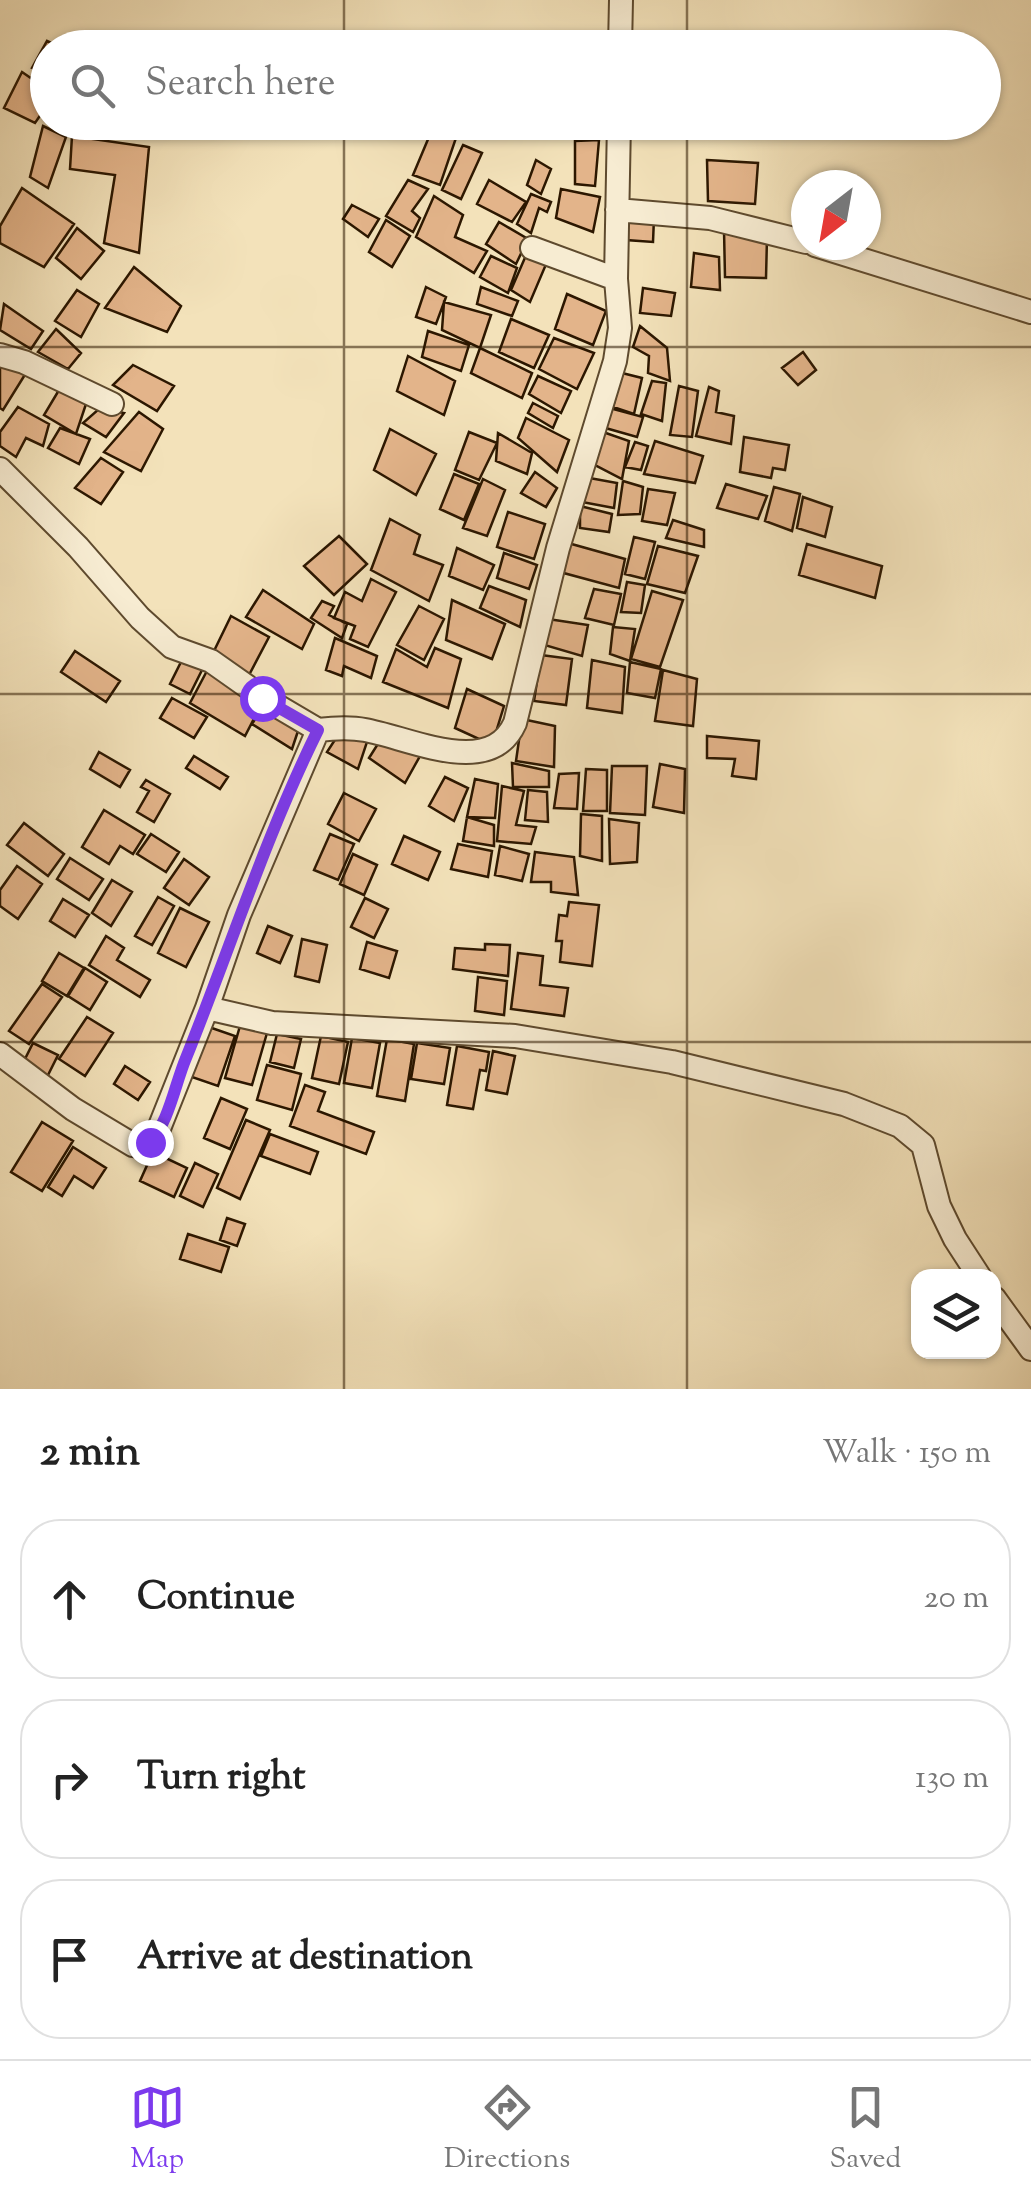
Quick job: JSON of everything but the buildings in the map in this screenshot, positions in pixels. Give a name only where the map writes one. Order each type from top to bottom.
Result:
[{"type":"street","points":[[620,0],[620,30]]},
{"type":"street","points":[[0,469],[172,647],[211,661],[262,698],[318,730],[360,728],[444,751],[490,750],[508,738],[515,723],[558,548],[615,361],[620,328],[616,279],[619,140]]},
{"type":"street","points":[[617,210],[710,218],[791,238]]},
{"type":"street","points":[[532,248],[616,279]]},
{"type":"street","points":[[863,260],[1031,312]]},
{"type":"street","points":[[0,355],[24,362],[112,404]]},
{"type":"street","points":[[0,1054],[74,1109],[133,1145],[141,1146],[156,1136],[240,915],[318,730]]},
{"type":"street","points":[[207,1008],[272,1023],[516,1036],[672,1062],[844,1104],[900,1126],[924,1145],[939,1206],[974,1269]]},
{"type":"street","points":[[1001,1308],[1031,1349]]},
{"type":"route","points":[[150,1142],[156,1136],[240,915],[318,730],[262,698]]}]
